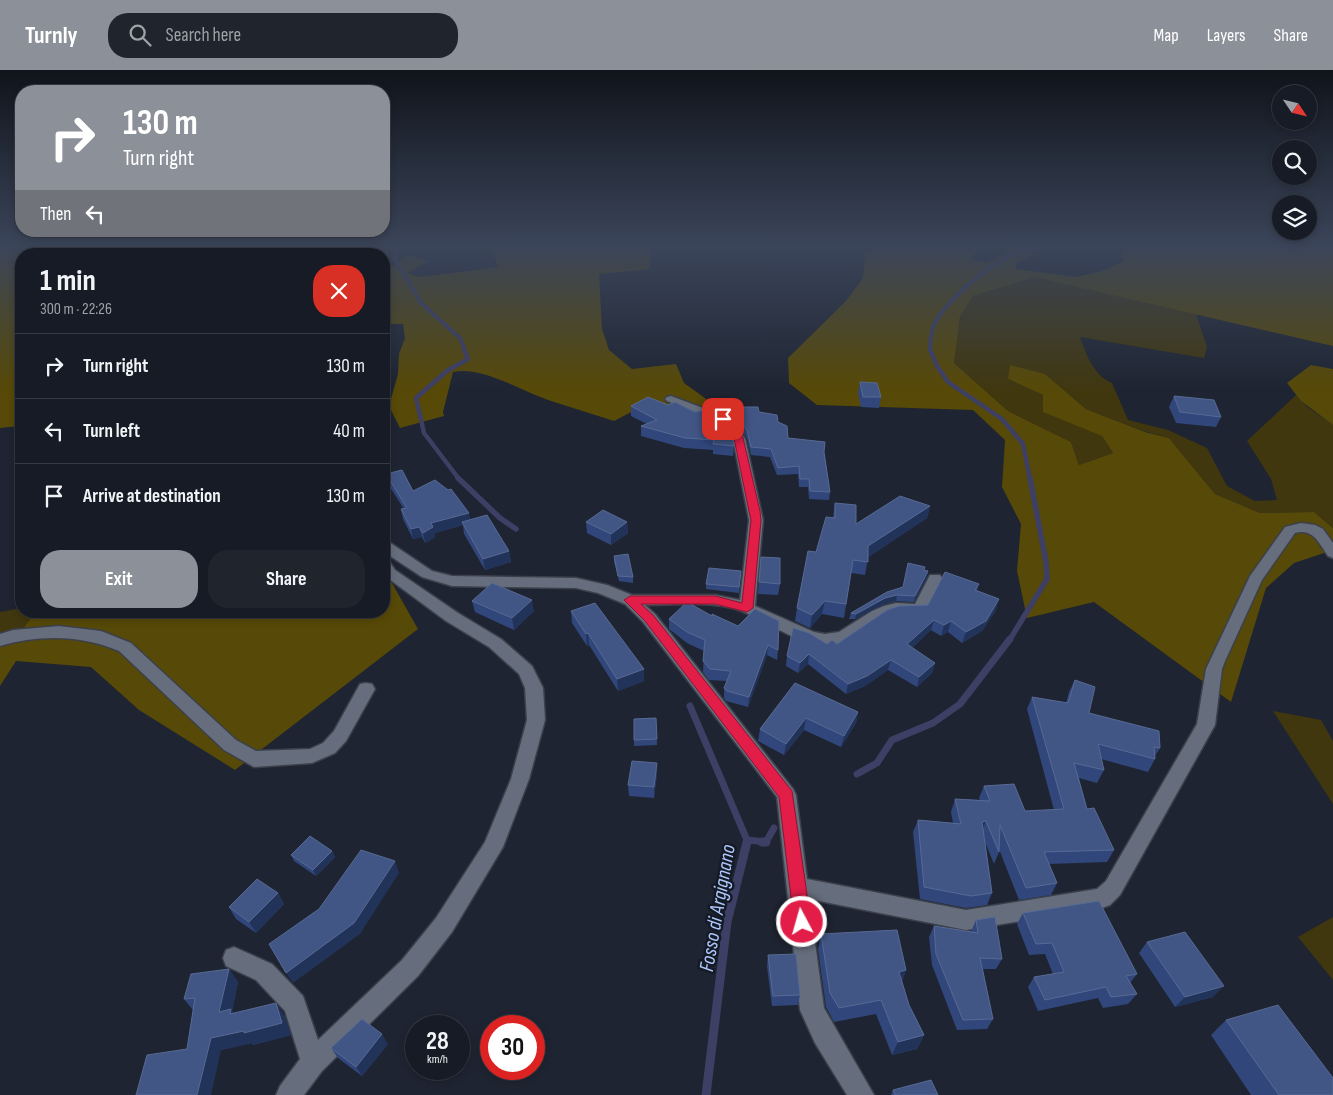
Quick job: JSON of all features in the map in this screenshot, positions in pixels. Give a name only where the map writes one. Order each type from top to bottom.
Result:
[{"type":"street","points":[[671,399],[723,419],[739,438],[756,520],[747,608]]},
{"type":"street","points":[[798,886],[966,920],[1102,898],[1113,888],[1206,725],[1214,669],[1255,579],[1290,530],[1302,527],[1318,532],[1333,553]]},
{"type":"street","points":[[390,549],[427,574],[452,581],[576,583],[602,589],[630,600],[715,600],[747,608],[811,637],[822,640],[843,638],[888,610],[920,609],[935,578]]},
{"type":"street","points":[[289,1095],[313,1062],[410,968],[444,925],[493,847],[520,780],[536,720],[534,688],[526,670],[495,643],[452,617],[390,573]]},
{"type":"street","points":[[630,600],[649,618],[786,796],[812,1010],[824,1034],[861,1095]]},
{"type":"street","points":[[0,640],[13,636],[59,632],[101,637],[125,647],[230,745],[254,759],[312,756],[329,748],[340,736],[366,689]]},
{"type":"street","points":[[234,958],[264,972],[295,1004],[313,1062]]},
{"type":"shaded area","points":[[0,294],[15,294],[15,427],[0,428]]},
{"type":"shaded area","points":[[390,294],[600,294],[602,329],[609,350],[632,369],[676,364],[684,383],[720,409],[645,405],[614,421],[551,401],[490,376],[465,371],[453,372],[443,412],[444,416],[400,428],[390,408],[390,402],[398,374],[399,354],[405,338],[403,324],[390,324]]},
{"type":"shaded area","points":[[851,294],[980,294],[973,296],[960,317],[954,363],[1008,411],[1071,442],[1079,465],[1113,453],[1102,436],[1043,412],[1043,395],[1008,379],[1010,365],[1045,374],[1086,409],[1145,432],[1169,438],[1215,494],[1260,513],[1314,512],[1333,528],[1333,550],[1294,563],[1266,588],[1231,702],[1094,602],[1027,618],[1017,571],[1021,524],[1002,487],[1005,440],[973,410],[817,405],[789,383],[788,358]]},
{"type":"shaded area","points":[[980,294],[1108,294],[1196,314],[1207,347],[1204,358],[1080,337],[1088,357],[1096,370],[1112,383],[1128,420],[1168,430],[1207,448],[1227,486],[1255,501],[1277,500],[1271,479],[1247,441],[1296,395],[1306,406],[1333,425],[1333,528],[1314,512],[1260,513],[1215,494],[1169,438],[1140,430],[1086,409],[1045,374],[1008,379],[1043,395],[1102,436],[1113,453],[1079,465],[1071,442],[1008,411],[954,363],[960,317],[973,296]]},
{"type":"shaded area","points":[[1107,294],[1333,294],[1333,346]]},
{"type":"shaded area","points":[[1311,365],[1333,369],[1333,425],[1301,401],[1287,383]]},
{"type":"shaded area","points":[[390,580],[418,629],[235,770],[139,710],[91,667],[16,661],[0,686],[0,643],[17,637],[31,618],[390,618]]},
{"type":"shaded area","points":[[15,609],[15,618],[31,618],[17,637],[0,643],[0,612]]},
{"type":"shaded area","points":[[1273,711],[1321,720],[1333,741],[1333,804]]},
{"type":"shaded area","points":[[1333,917],[1333,980],[1298,937]]},
{"type":"building","points":[[860,382],[877,383],[881,397],[863,397]]},
{"type":"building","points":[[1174,396],[1214,400],[1221,417],[1180,412]]},
{"type":"building","points":[[648,397],[668,405],[675,402],[695,412],[710,409],[718,413],[732,430],[734,446],[713,444],[714,440],[685,438],[641,426],[657,420],[631,406]]},
{"type":"building","points":[[738,407],[758,407],[759,412],[777,415],[778,422],[787,426],[788,438],[825,442],[824,452],[830,492],[810,491],[809,479],[800,479],[799,466],[778,468],[771,449],[751,447],[747,430],[738,419]]},
{"type":"building","points":[[402,470],[413,491],[435,480],[448,490],[451,489],[469,513],[431,523],[433,527],[423,533],[419,527],[411,529],[401,509],[407,508],[390,480],[390,473]]},
{"type":"building","points":[[900,496],[930,506],[868,546],[868,562],[853,560],[846,604],[825,601],[812,615],[797,608],[808,551],[816,552],[826,517],[835,518],[835,503],[856,505],[856,524]]},
{"type":"building","points":[[603,510],[627,522],[611,534],[586,522]]},
{"type":"building","points":[[487,515],[509,551],[483,559],[462,522]]},
{"type":"building","points":[[628,554],[633,577],[618,576],[614,556]]},
{"type":"building","points":[[761,557],[780,558],[780,584],[759,582]]},
{"type":"building","points":[[908,563],[925,567],[924,570],[928,571],[915,596],[897,595],[885,598],[856,614],[851,613],[887,592],[903,587]]},
{"type":"building","points":[[709,568],[741,571],[739,587],[706,584]]},
{"type":"building","points":[[945,572],[979,584],[975,590],[999,599],[986,621],[966,632],[951,621],[944,625],[934,620],[907,644],[935,663],[919,677],[891,660],[867,676],[848,684],[809,654],[800,663],[787,656],[793,628],[809,633],[827,644],[832,640],[837,644],[887,610],[899,606],[928,605]]},
{"type":"building","points":[[492,583],[532,600],[512,618],[472,601]]},
{"type":"building","points":[[687,602],[712,616],[712,614],[738,626],[755,609],[779,621],[778,650],[768,645],[749,697],[727,691],[724,688],[731,671],[710,669],[703,661],[705,640],[687,632],[669,619]]},
{"type":"building","points":[[595,603],[644,669],[617,679],[588,633],[586,634],[571,611]]},
{"type":"building","points":[[1075,680],[1095,687],[1089,713],[1159,731],[1160,748],[1154,747],[1155,759],[1098,744],[1104,770],[1074,763],[1087,809],[1094,808],[1114,850],[1044,852],[1057,883],[1026,888],[1000,825],[999,852],[986,821],[982,822],[992,893],[971,896],[924,887],[918,820],[961,824],[955,799],[990,801],[984,786],[1014,784],[1025,811],[1064,809],[1032,697],[1068,703]]},
{"type":"building","points":[[795,683],[858,712],[844,736],[806,718],[786,744],[760,729]]},
{"type":"building","points":[[656,718],[657,739],[634,740],[634,719]]},
{"type":"building","points":[[632,761],[657,763],[654,787],[628,785]]},
{"type":"building","points":[[310,836],[332,851],[313,870],[291,855]]},
{"type":"building","points":[[361,850],[395,861],[354,923],[286,973],[269,944],[319,909]]},
{"type":"building","points":[[257,879],[278,893],[249,922],[229,907]]},
{"type":"building","points":[[1099,901],[1137,974],[1126,976],[1137,994],[1111,997],[1106,987],[1045,1000],[1034,977],[1064,972],[1052,943],[1036,944],[1023,913]]},
{"type":"building","points":[[995,917],[1002,959],[980,958],[993,1019],[963,1020],[936,954],[934,926],[978,933],[976,920]]},
{"type":"building","points":[[897,930],[906,970],[899,972],[909,1005],[924,1035],[898,1042],[881,1000],[839,1008],[830,993],[821,934]]},
{"type":"building","points":[[1185,932],[1224,986],[1185,997],[1147,942]]},
{"type":"building","points":[[796,954],[800,995],[773,996],[768,955]]},
{"type":"building","points":[[229,969],[219,1012],[231,1009],[230,1014],[276,1003],[282,1023],[244,1033],[244,1031],[211,1038],[197,1095],[136,1095],[147,1055],[187,1049],[195,998],[184,999],[191,974]]},
{"type":"building","points":[[1278,1005],[1333,1078],[1333,1095],[1279,1095],[1226,1020]]},
{"type":"building","points":[[362,1019],[382,1034],[356,1067],[331,1048]]},
{"type":"building","points":[[931,1080],[938,1095],[895,1095],[893,1090]]},
{"type":"waterway","name":"Fosso di Argignano","points":[[416,294],[421,303],[460,338],[465,350]]},
{"type":"waterway","points":[[930,349],[933,327],[947,306],[958,294]]},
{"type":"waterway","name":"Fosso di Argignano","points":[[459,479],[424,433],[416,398],[448,370],[468,359],[464,349]]},
{"type":"waterway","points":[[930,349],[937,366],[948,382],[1002,419],[1023,444],[1030,479]]},
{"type":"waterway","points":[[1009,641],[1047,579],[1046,562],[1030,478]]},
{"type":"waterway","name":"Fosso di Argignano","points":[[459,479],[500,518],[516,529]]},
{"type":"waterway","points":[[857,774],[877,763],[892,740],[933,723],[960,704],[1010,639]]},
{"type":"waterway","name":"Fosso di Argignano","points":[[690,706],[747,840]]},
{"type":"waterway","points":[[766,842],[774,828]]},
{"type":"waterway","points":[[747,840],[766,842]]},
{"type":"waterway","name":"Fosso di Argignano","points":[[706,1095],[727,922],[747,842]]},
{"type":"route","points":[[723,419],[739,438],[743,465],[755,511],[756,520],[747,608],[715,600],[630,600],[649,618],[786,796],[802,922]]}]
